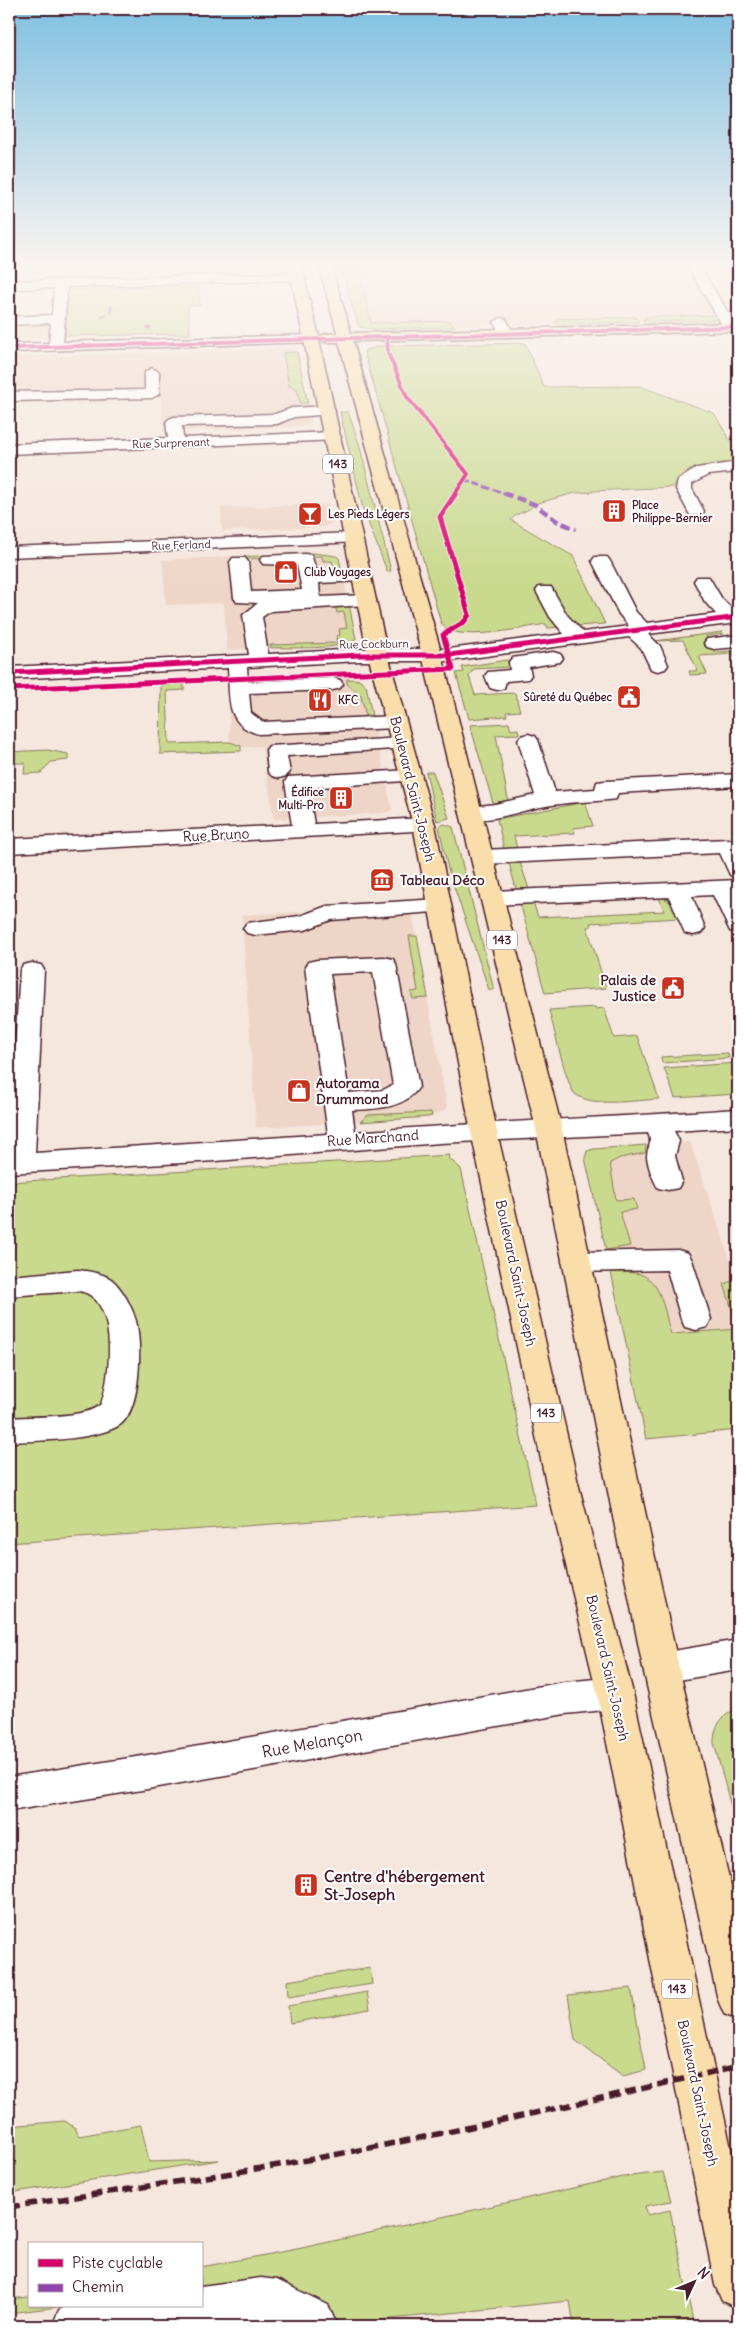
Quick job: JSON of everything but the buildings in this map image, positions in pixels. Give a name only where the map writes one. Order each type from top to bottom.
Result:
[{"type":"main road","name":"Boulevard Saint-Joseph","points":[[318,371],[378,655],[424,825],[484,1132],[562,1483],[615,1693],[738,2285]]},
{"type":"main road","name":"143","points":[[354,371],[432,655],[549,1129],[661,1668],[738,2000]]},
{"type":"street","points":[[9,397],[152,394],[152,372]]},
{"type":"street","points":[[176,442],[174,422],[277,419],[292,413],[327,411]]},
{"type":"street","name":"Rue Surprenant","points":[[9,449],[333,437]]},
{"type":"street","points":[[696,511],[684,490],[684,482],[690,476],[701,472],[738,467]]},
{"type":"street","name":"Rue Ferland","points":[[9,552],[353,538]]},
{"type":"street","points":[[229,543],[230,556],[239,562],[305,559],[312,595],[243,598],[239,562]]},
{"type":"street","points":[[601,560],[628,614],[650,646],[658,665]]},
{"type":"street","points":[[309,578],[362,576]]},
{"type":"street","points":[[702,582],[714,602],[732,622]]},
{"type":"street","points":[[545,591],[559,617],[578,638]]},
{"type":"street","points":[[257,651],[252,615],[264,607],[274,604],[367,600]]},
{"type":"street","name":"Rue Cockburn","points":[[9,672],[237,661],[257,651],[329,648],[378,655],[432,655],[638,630],[732,622]]},
{"type":"street","points":[[497,684],[495,676],[521,675],[519,662],[562,657],[558,641]]},
{"type":"street","points":[[714,643],[738,641]]},
{"type":"street","points":[[329,648],[336,704]]},
{"type":"street","points":[[237,661],[241,713],[247,721],[259,728],[336,704]]},
{"type":"street","points":[[239,688],[336,704],[396,722]]},
{"type":"street","points":[[528,740],[547,800]]},
{"type":"street","points":[[279,772],[276,750],[402,744]]},
{"type":"street","points":[[304,830],[296,782],[411,776]]},
{"type":"street","points":[[470,813],[495,811],[547,800],[608,794],[606,788],[738,780]]},
{"type":"street","name":"Rue Bruno","points":[[9,846],[424,825]]},
{"type":"street","points":[[482,857],[728,846],[738,870]]},
{"type":"street","points":[[492,898],[730,888],[738,926]]},
{"type":"street","points":[[678,890],[693,928]]},
{"type":"street","points":[[255,928],[305,923],[327,913],[439,906]]},
{"type":"street","points":[[338,1102],[388,1097],[397,1094],[406,1087],[384,964],[318,967],[319,1055],[338,1102],[343,1140]]},
{"type":"street","points":[[15,1163],[32,970]]},
{"type":"street","name":"Rue Marchand","points":[[15,1163],[216,1152],[343,1140],[658,1124],[738,1118]]},
{"type":"street","points":[[658,1124],[664,1141],[661,1156],[668,1180]]},
{"type":"street","points":[[577,1262],[678,1260],[696,1318]]},
{"type":"street","points":[[9,1286],[74,1281],[96,1284],[109,1296],[118,1312],[122,1325],[124,1350],[120,1392],[115,1410],[110,1415],[101,1420],[83,1423],[9,1430]]},
{"type":"street","points":[[661,1668],[712,1661],[738,1655]]},
{"type":"street","name":"Rue Melançon","points":[[9,1794],[142,1773],[565,1698],[615,1693]]},
{"type":"street","points":[[76,2326],[261,2301],[277,2303],[312,2321]]},
{"type":"shaded area","points":[[9,371],[301,371],[311,422],[304,426],[163,432],[161,397],[108,399],[107,403],[64,404],[64,402],[10,404]]},
{"type":"shaded area","points":[[328,504],[332,523],[324,527],[222,531],[221,508]]},
{"type":"shaded area","points":[[313,553],[330,554],[339,558],[356,639],[352,642],[337,645],[227,650],[224,603],[166,605],[162,560]]},
{"type":"shaded area","points":[[358,676],[366,685],[392,810],[384,813],[274,819],[262,746],[230,748],[228,682]]},
{"type":"shaded area","points":[[411,906],[447,1107],[443,1111],[428,1117],[256,1128],[242,915]]},
{"type":"shaded area","points":[[690,1142],[738,1283],[738,1329],[671,1334],[659,1293],[637,1273],[611,1272],[585,1158],[587,1151]]},
{"type":"green space","points":[[286,371],[301,371],[308,403],[300,403],[297,389],[289,386]]},
{"type":"green space","points":[[370,371],[537,371],[544,387],[639,386],[714,413],[738,454],[738,462],[692,469],[678,479],[674,487],[575,493],[534,504],[511,520],[573,556],[605,624],[548,628],[546,624],[507,631],[474,634],[460,633],[448,629],[441,623]]},
{"type":"green space","points":[[340,412],[348,412],[359,443],[391,571],[387,571],[363,509]]},
{"type":"green space","points":[[313,553],[336,556],[339,558],[342,572],[335,571],[332,561],[323,561],[322,556],[247,559],[240,557]]},
{"type":"green space","points":[[349,604],[356,639],[349,643],[328,647],[271,648],[270,645],[337,643],[336,636],[340,635],[339,629],[347,628],[344,612],[337,613],[335,605]]},
{"type":"green space","points":[[722,632],[724,634],[706,636],[714,652],[738,651],[738,660],[733,654],[699,656],[707,674],[690,675],[689,671],[698,671],[683,640],[655,641]]},
{"type":"green space","points":[[507,660],[510,667],[474,669],[469,676],[475,695],[515,693],[520,711],[506,712],[507,716],[469,719],[456,673],[464,672],[462,667]]},
{"type":"green space","points":[[347,679],[360,680],[366,685],[372,716],[366,716],[361,696],[347,684]]},
{"type":"green space","points":[[184,684],[184,690],[167,691],[169,744],[230,742],[241,746],[241,751],[160,754],[161,685]]},
{"type":"green space","points":[[509,723],[511,730],[518,729],[519,734],[496,735],[508,799],[493,803],[470,725]]},
{"type":"green space","points":[[47,750],[68,754],[68,760],[51,762],[41,773],[24,774],[25,763],[9,763],[9,752]]},
{"type":"green space","points":[[426,772],[433,772],[449,818],[437,821]]},
{"type":"green space","points":[[585,802],[593,826],[573,828],[575,833],[514,836],[517,849],[504,849],[497,819]]},
{"type":"green space","points":[[444,824],[453,827],[494,990],[489,990],[448,869],[439,827]]},
{"type":"green space","points":[[520,862],[529,889],[516,889],[509,863]]},
{"type":"green space","points":[[662,897],[676,906],[680,918],[590,923],[591,926],[587,927],[606,988],[545,993],[520,903],[533,902],[538,917],[664,911],[659,898]]},
{"type":"green space","points":[[409,936],[417,936],[428,998],[413,999],[411,992],[418,991]]},
{"type":"green space","points":[[595,1007],[596,1009],[604,1008],[614,1038],[637,1036],[659,1099],[604,1102],[592,1101],[575,1094],[564,1068],[549,1010]]},
{"type":"green space","points":[[728,1053],[729,1058],[662,1063],[661,1057]]},
{"type":"green space","points":[[738,1063],[738,1094],[675,1098],[664,1068]]},
{"type":"green space","points":[[431,1112],[432,1116],[428,1117],[360,1122],[368,1115]]},
{"type":"green space","points":[[646,1145],[645,1153],[620,1158],[610,1163],[616,1200],[634,1199],[637,1209],[620,1212],[630,1246],[606,1250],[585,1158],[587,1151]]},
{"type":"green space","points":[[450,1155],[449,1158],[461,1169],[536,1505],[9,1543],[9,1182]]},
{"type":"green space","points":[[611,1272],[635,1273],[651,1281],[661,1298],[671,1334],[738,1329],[738,1430],[646,1439]]},
{"type":"green space","points":[[737,1279],[738,1283],[738,1329],[724,1284]]},
{"type":"green space","points":[[738,1708],[738,1833],[714,1737],[715,1731],[723,1718]]},
{"type":"green space","points":[[370,1968],[372,1984],[288,1997],[287,1981]]},
{"type":"green space","points":[[631,1988],[646,2070],[623,2076],[575,2040],[568,1995]]},
{"type":"green space","points":[[367,1992],[370,2009],[290,2023],[288,2006]]},
{"type":"green space","points":[[65,2121],[75,2128],[79,2136],[141,2125],[149,2162],[219,2160],[9,2193],[9,2126]]},
{"type":"green space","points":[[663,2172],[671,2201],[645,2206],[648,2215],[670,2210],[694,2326],[574,2326],[570,2301],[341,2324],[340,2326],[216,2326],[238,2318],[202,2290],[202,2267],[297,2249],[623,2177]]},
{"type":"green space","points":[[28,2297],[28,2308],[50,2308],[9,2313],[9,2299]]},
{"type":"railway","points":[[9,2207],[233,2173],[361,2150],[523,2116],[738,2066]]},
{"type":"marked path","points":[[465,480],[534,504],[557,521],[576,529]]},
{"type":"cycle path","points":[[9,689],[453,669],[443,635],[464,622],[469,615],[440,517],[468,474],[407,397],[396,371]]},
{"type":"cycle path","points":[[9,673],[360,655],[449,655],[738,617]]},
{"type":"place","name":"Place Philippe-Bernier","points":[[614,511]]},
{"type":"place","name":"Les Pieds Légers","points":[[310,514]]},
{"type":"place","name":"Club Voyages","points":[[286,572]]},
{"type":"place","name":"Sûreté du Québec","points":[[629,697]]},
{"type":"place","name":"KFC","points":[[320,700]]},
{"type":"place","name":"Édifice Multi-Pro","points":[[341,798]]},
{"type":"place","name":"Tableau Déco","points":[[382,880]]},
{"type":"place","name":"Palais de Justice","points":[[673,988]]},
{"type":"place","name":"Autorama Drummond","points":[[299,1091]]},
{"type":"place","name":"Centre d'hébergement St-Joseph","points":[[306,1885]]}]
